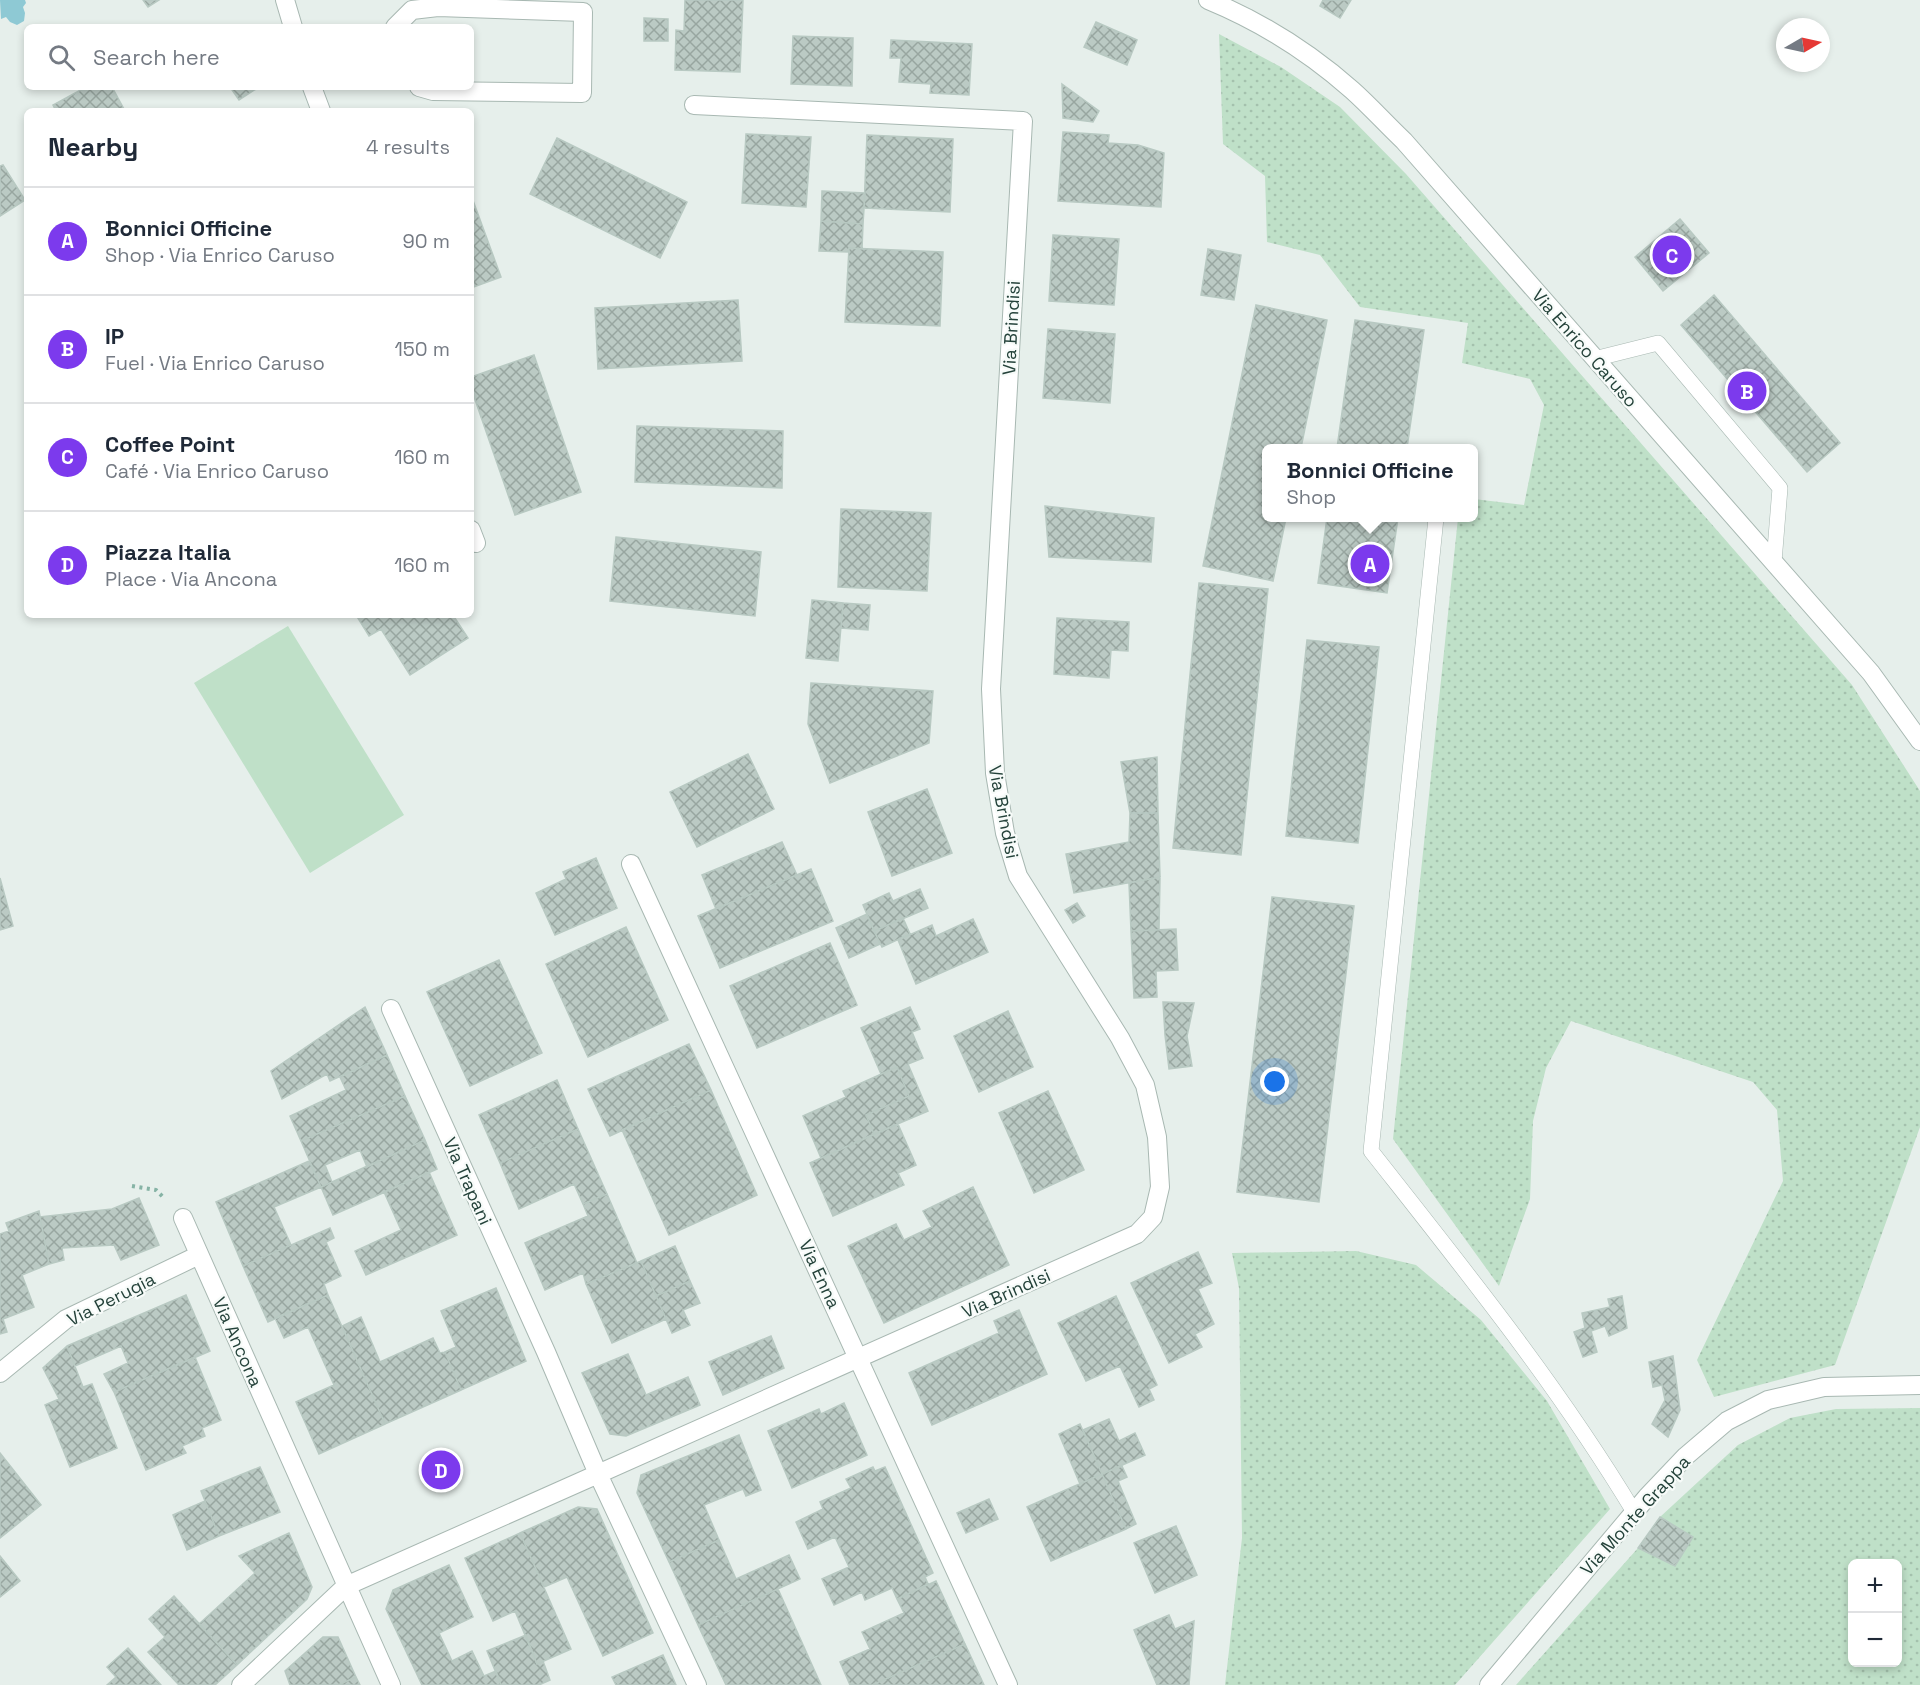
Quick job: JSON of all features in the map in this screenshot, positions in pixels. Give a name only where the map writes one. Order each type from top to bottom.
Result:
[{"type":"street","points":[[285,0],[292,24]]},
{"type":"street","name":"Via Enrico Caruso","points":[[1208,0],[1239,12],[1302,51],[1351,89],[1404,141],[1871,673],[1920,741]]},
{"type":"street","points":[[398,24],[412,10],[438,7],[583,12],[582,93],[430,90]]},
{"type":"street","points":[[313,90],[320,108]]},
{"type":"street","name":"Via Brindisi","points":[[346,1586],[1137,1234],[1153,1217],[1160,1187],[1157,1137],[1145,1085],[1125,1047],[1018,876],[1005,833],[995,773],[990,689],[1023,121],[694,105]]},
{"type":"street","name":"Via Enna","points":[[631,864],[1008,1685]]},
{"type":"street","name":"Via Trapani","points":[[391,1009],[546,1352],[598,1474]]},
{"type":"street","name":"Via Ancona","points":[[183,1218],[346,1586]]},
{"type":"street","name":"Via Perugia","points":[[0,1373],[66,1319],[200,1255]]},
{"type":"street","name":"Via Monte Grappa","points":[[1490,1685],[1634,1512],[1686,1456],[1727,1421],[1768,1400],[1824,1387],[1920,1385]]},
{"type":"street","points":[[598,1474],[697,1685]]},
{"type":"street","points":[[242,1685],[346,1586],[391,1685]]},
{"type":"lane","points":[[1594,358],[1658,344],[1780,488],[1774,562]]},
{"type":"lane","points":[[1436,522],[1371,1151],[1504,1321],[1606,1466],[1634,1512]]},
{"type":"green space","points":[[1219,34],[1281,67],[1340,107],[1406,174],[1852,685],[1920,791],[1920,1127],[1835,1365],[1714,1397],[1697,1360],[1783,1181],[1777,1110],[1753,1082],[1571,1021],[1546,1068],[1533,1121],[1530,1199],[1499,1286],[1393,1139],[1458,522],[1478,522],[1478,499],[1524,505],[1544,405],[1530,379],[1462,363],[1468,323],[1360,307],[1320,255],[1267,242],[1265,176],[1223,144]]},
{"type":"green space","points":[[288,626],[404,815],[310,873],[194,683]]},
{"type":"green space","points":[[1356,1251],[1416,1265],[1481,1320],[1547,1401],[1610,1509],[1455,1685],[1225,1685],[1242,1538],[1239,1288],[1232,1253]]},
{"type":"green space","points":[[1920,1408],[1920,1685],[1516,1685],[1638,1548],[1660,1517],[1738,1445],[1790,1418],[1836,1409]]},
{"type":"water","points":[[0,0],[25,0],[24,21],[17,25],[6,17],[1,19]]},
{"type":"building","points":[[143,0],[159,0],[148,7]]},
{"type":"building","points":[[685,0],[743,0],[740,72],[675,70],[676,30],[684,31]]},
{"type":"building","points":[[1323,0],[1351,0],[1340,18],[1320,6]]},
{"type":"building","points":[[644,18],[668,19],[668,41],[644,41]]},
{"type":"building","points":[[1096,22],[1137,40],[1127,65],[1084,47]]},
{"type":"building","points":[[793,36],[853,38],[852,86],[791,84]]},
{"type":"building","points":[[891,40],[972,44],[969,95],[930,93],[931,84],[899,82],[901,58],[890,58]]},
{"type":"building","points":[[1062,84],[1099,111],[1093,122],[1063,118]]},
{"type":"building","points":[[80,90],[114,90],[123,108],[54,108],[53,105]]},
{"type":"building","points":[[232,90],[254,90],[239,100]]},
{"type":"building","points":[[1063,132],[1109,135],[1108,143],[1138,145],[1164,153],[1161,207],[1058,201]]},
{"type":"building","points":[[746,134],[811,137],[806,207],[742,203]]},
{"type":"building","points":[[867,135],[953,139],[950,212],[864,208]]},
{"type":"building","points":[[557,138],[687,202],[660,258],[530,194]]},
{"type":"building","points":[[3,165],[24,201],[0,216],[0,166]]},
{"type":"building","points":[[822,191],[865,193],[863,224],[821,221]]},
{"type":"building","points":[[474,203],[501,277],[474,287]]},
{"type":"building","points":[[1680,219],[1709,253],[1663,291],[1635,257]]},
{"type":"building","points":[[821,221],[863,224],[862,249],[849,248],[848,252],[819,251]]},
{"type":"building","points":[[1053,235],[1119,239],[1114,305],[1049,301]]},
{"type":"building","points":[[849,248],[943,252],[940,326],[845,322]]},
{"type":"building","points":[[1208,249],[1241,255],[1234,300],[1201,295]]},
{"type":"building","points":[[1714,295],[1840,443],[1807,472],[1681,325]]},
{"type":"building","points":[[738,300],[742,361],[598,369],[595,308]]},
{"type":"building","points":[[1256,305],[1327,320],[1302,444],[1262,444],[1262,522],[1285,522],[1273,581],[1203,566]]},
{"type":"building","points":[[1355,320],[1424,330],[1408,444],[1338,444]]},
{"type":"building","points":[[1048,329],[1115,334],[1110,403],[1043,398]]},
{"type":"building","points":[[534,355],[581,492],[515,515],[474,397],[474,376]]},
{"type":"building","points":[[637,426],[783,431],[782,488],[635,482]]},
{"type":"building","points":[[1045,506],[1154,518],[1151,562],[1049,557]]},
{"type":"building","points":[[841,509],[931,513],[927,591],[838,587]]},
{"type":"building","points":[[1326,522],[1397,522],[1387,593],[1318,583]]},
{"type":"building","points":[[616,537],[761,552],[755,616],[610,601]]},
{"type":"building","points":[[1199,583],[1268,589],[1241,855],[1173,848]]},
{"type":"building","points":[[812,600],[843,603],[838,661],[806,658]]},
{"type":"building","points":[[843,603],[870,605],[868,630],[841,628]]},
{"type":"building","points":[[358,618],[455,618],[468,638],[410,675],[381,629],[369,636]]},
{"type":"building","points":[[1057,618],[1129,622],[1128,651],[1111,650],[1109,678],[1054,674]]},
{"type":"building","points":[[1307,640],[1379,647],[1358,843],[1286,836]]},
{"type":"building","points":[[811,683],[933,691],[929,743],[830,783],[808,724]]},
{"type":"building","points":[[748,754],[774,809],[697,847],[670,792]]},
{"type":"building","points":[[1157,757],[1158,813],[1130,813],[1121,762]]},
{"type":"building","points":[[927,789],[952,853],[892,876],[868,812]]},
{"type":"building","points":[[1130,813],[1158,813],[1160,877],[1074,893],[1066,854],[1129,842]]},
{"type":"building","points":[[782,842],[797,875],[716,909],[702,875]]},
{"type":"building","points":[[596,858],[617,908],[555,935],[536,893],[566,879],[563,872]]},
{"type":"building","points":[[811,869],[833,921],[720,968],[698,916]]},
{"type":"building","points":[[1160,877],[1159,930],[1131,931],[1129,883]]},
{"type":"building","points":[[0,878],[13,926],[0,930]]},
{"type":"building","points":[[920,889],[928,908],[874,931],[863,905],[889,893],[893,901]]},
{"type":"building","points":[[1272,897],[1354,906],[1319,1202],[1237,1192]]},
{"type":"building","points":[[1077,903],[1085,916],[1073,923],[1065,910]]},
{"type":"building","points":[[867,914],[880,944],[849,958],[836,928]]},
{"type":"building","points":[[903,918],[910,934],[882,947],[874,931]]},
{"type":"building","points":[[973,919],[988,952],[916,984],[898,940],[932,925],[936,936]]},
{"type":"building","points":[[626,927],[668,1020],[588,1057],[546,964]]},
{"type":"building","points":[[1176,929],[1178,970],[1156,971],[1157,997],[1134,998],[1131,931]]},
{"type":"building","points":[[830,943],[857,1005],[757,1048],[730,986]]},
{"type":"building","points":[[499,960],[542,1053],[470,1086],[427,992]]},
{"type":"building","points":[[1163,1002],[1194,1003],[1187,1036],[1192,1066],[1169,1069]]},
{"type":"building","points":[[365,1007],[387,1055],[330,1081],[327,1074],[282,1099],[271,1071]]},
{"type":"building","points":[[910,1007],[920,1029],[912,1032],[923,1058],[908,1064],[928,1111],[874,1134],[866,1115],[909,1096],[897,1067],[881,1074],[861,1028]]},
{"type":"building","points":[[1008,1011],[1033,1067],[979,1092],[954,1036]]},
{"type":"building","points":[[689,1044],[711,1090],[610,1136],[588,1089]]},
{"type":"building","points":[[387,1055],[405,1096],[301,1141],[290,1116],[346,1090],[340,1077]]},
{"type":"building","points":[[897,1067],[909,1096],[866,1115],[874,1134],[821,1158],[803,1116],[846,1097],[843,1091]]},
{"type":"building","points":[[557,1080],[578,1129],[500,1163],[479,1115]]},
{"type":"building","points":[[711,1090],[757,1195],[669,1235],[622,1130]]},
{"type":"building","points":[[1048,1091],[1084,1170],[1034,1193],[999,1113]]},
{"type":"building","points":[[405,1096],[425,1140],[367,1167],[360,1150],[325,1165],[332,1182],[321,1187],[301,1141]]},
{"type":"building","points":[[898,1124],[916,1165],[898,1173],[904,1185],[833,1216],[810,1163]]},
{"type":"building","points":[[578,1129],[607,1194],[583,1204],[574,1184],[519,1209],[500,1163]]},
{"type":"building","points":[[425,1140],[437,1169],[333,1215],[321,1187]]},
{"type":"building","points":[[309,1161],[321,1187],[274,1207],[291,1245],[243,1266],[216,1202]]},
{"type":"building","points":[[429,1172],[457,1235],[366,1275],[355,1251],[401,1230],[384,1192]]},
{"type":"building","points":[[973,1187],[1009,1265],[884,1323],[848,1246],[896,1224],[904,1240],[932,1227],[923,1211]]},
{"type":"building","points":[[607,1194],[637,1263],[586,1284],[583,1273],[545,1290],[525,1243],[588,1216],[583,1204]]},
{"type":"building","points":[[139,1198],[159,1245],[121,1260],[114,1245],[62,1248],[64,1260],[49,1264],[40,1217],[112,1209]]},
{"type":"building","points":[[39,1211],[49,1264],[22,1275],[34,1307],[3,1319],[7,1332],[0,1334],[0,1234],[9,1231],[6,1223]]},
{"type":"building","points":[[330,1228],[334,1238],[326,1242],[341,1276],[324,1284],[328,1295],[268,1322],[243,1266]]},
{"type":"building","points":[[675,1246],[690,1281],[656,1296],[641,1261]]},
{"type":"building","points":[[1198,1252],[1212,1283],[1198,1289],[1214,1324],[1195,1334],[1202,1347],[1169,1363],[1131,1283]]},
{"type":"building","points":[[641,1261],[666,1319],[612,1343],[586,1284]]},
{"type":"building","points":[[690,1281],[700,1303],[683,1310],[690,1325],[672,1333],[656,1296]]},
{"type":"building","points":[[496,1288],[526,1361],[461,1390],[445,1352],[456,1347],[441,1311]]},
{"type":"building","points":[[186,1295],[210,1351],[114,1392],[104,1374],[128,1363],[121,1346],[75,1366],[67,1346]]},
{"type":"building","points":[[328,1295],[385,1424],[319,1454],[296,1402],[334,1385],[308,1327],[284,1338],[275,1318]]},
{"type":"building","points":[[1116,1296],[1157,1385],[1149,1389],[1154,1400],[1139,1407],[1120,1366],[1086,1381],[1058,1323]]},
{"type":"building","points":[[1622,1296],[1627,1328],[1609,1336],[1605,1326],[1591,1331],[1597,1352],[1583,1357],[1574,1332],[1585,1328],[1582,1313],[1610,1307],[1608,1299]]},
{"type":"building","points":[[1019,1310],[1047,1374],[932,1425],[909,1373],[999,1333],[994,1321]]},
{"type":"building","points":[[361,1317],[380,1362],[433,1338],[440,1353],[445,1352],[461,1390],[385,1424],[342,1326]]},
{"type":"building","points":[[771,1336],[784,1368],[723,1395],[709,1362]]},
{"type":"building","points":[[67,1346],[83,1387],[92,1384],[117,1448],[70,1467],[45,1405],[59,1399],[43,1368]]},
{"type":"building","points":[[628,1354],[646,1395],[688,1377],[700,1405],[626,1436],[610,1434],[582,1373]]},
{"type":"building","points":[[1673,1356],[1680,1410],[1668,1437],[1652,1424],[1665,1400],[1662,1385],[1653,1387],[1649,1362]]},
{"type":"building","points":[[195,1357],[221,1420],[202,1428],[205,1436],[182,1446],[186,1453],[146,1470],[114,1392]]},
{"type":"building","points":[[844,1403],[867,1455],[792,1488],[768,1431],[819,1409],[821,1414]]},
{"type":"building","points":[[1109,1419],[1119,1441],[1135,1433],[1145,1455],[1102,1474],[1083,1430]]},
{"type":"building","points":[[1080,1424],[1102,1474],[1080,1484],[1059,1434]]},
{"type":"building","points":[[739,1435],[761,1490],[746,1496],[743,1489],[704,1505],[719,1540],[669,1562],[637,1493],[641,1475]]},
{"type":"building","points":[[0,1453],[41,1505],[0,1538]]},
{"type":"building","points":[[1122,1466],[1127,1477],[1118,1481],[1136,1524],[1126,1529],[1102,1474]]},
{"type":"building","points":[[260,1467],[280,1512],[219,1536],[201,1491]]},
{"type":"building","points":[[873,1467],[875,1471],[885,1467],[933,1573],[925,1577],[928,1584],[897,1599],[892,1588],[865,1600],[862,1592],[834,1605],[822,1579],[849,1567],[835,1537],[808,1549],[796,1522],[823,1509],[820,1502],[851,1488],[846,1479]]},
{"type":"building","points":[[1102,1474],[1126,1529],[1051,1561],[1027,1507]]},
{"type":"building","points":[[989,1499],[998,1519],[966,1533],[957,1513]]},
{"type":"building","points":[[205,1501],[219,1536],[187,1550],[173,1515]]},
{"type":"building","points":[[578,1507],[597,1509],[653,1633],[603,1656],[567,1577],[544,1587],[520,1533]]},
{"type":"building","points":[[1660,1517],[1693,1537],[1675,1566],[1638,1548]]},
{"type":"building","points":[[1176,1526],[1197,1575],[1155,1593],[1134,1543]]},
{"type":"building","points":[[289,1533],[312,1587],[307,1599],[237,1665],[199,1624],[255,1573],[239,1556]]},
{"type":"building","points":[[520,1533],[571,1649],[537,1664],[515,1611],[493,1621],[465,1558]]},
{"type":"building","points":[[719,1540],[736,1579],[789,1555],[800,1579],[698,1625],[669,1562]]},
{"type":"building","points":[[0,1556],[20,1581],[0,1597]]},
{"type":"building","points":[[449,1565],[473,1617],[439,1633],[452,1661],[472,1651],[484,1676],[496,1671],[501,1685],[422,1685],[386,1609],[393,1590]]},
{"type":"building","points":[[936,1581],[965,1644],[872,1685],[850,1685],[840,1662],[870,1649],[862,1632],[904,1613],[897,1599]]},
{"type":"building","points":[[778,1589],[821,1685],[726,1685],[698,1625]]},
{"type":"building","points":[[174,1596],[237,1665],[215,1685],[179,1685],[148,1652],[165,1637],[149,1619]]},
{"type":"building","points":[[1169,1615],[1175,1629],[1194,1621],[1189,1685],[1157,1685],[1134,1630]]},
{"type":"building","points":[[526,1635],[537,1664],[543,1661],[550,1680],[539,1685],[501,1685],[487,1651]]},
{"type":"building","points":[[323,1637],[338,1637],[356,1677],[338,1685],[290,1685],[285,1671]]},
{"type":"building","points":[[965,1644],[984,1685],[872,1685]]},
{"type":"building","points":[[128,1648],[161,1685],[107,1685],[116,1677],[107,1667]]},
{"type":"building","points":[[663,1655],[676,1685],[616,1685],[612,1677]]},
{"type":"building","points":[[356,1677],[360,1685],[338,1685]]},
{"type":"place","name":"Coffee Point","points":[[1672,255]]},
{"type":"place","name":"IP","points":[[1747,391]]},
{"type":"place","name":"Bonnici Officine","points":[[1370,564]]},
{"type":"place","name":"Piazza Italia","points":[[441,1470]]}]
